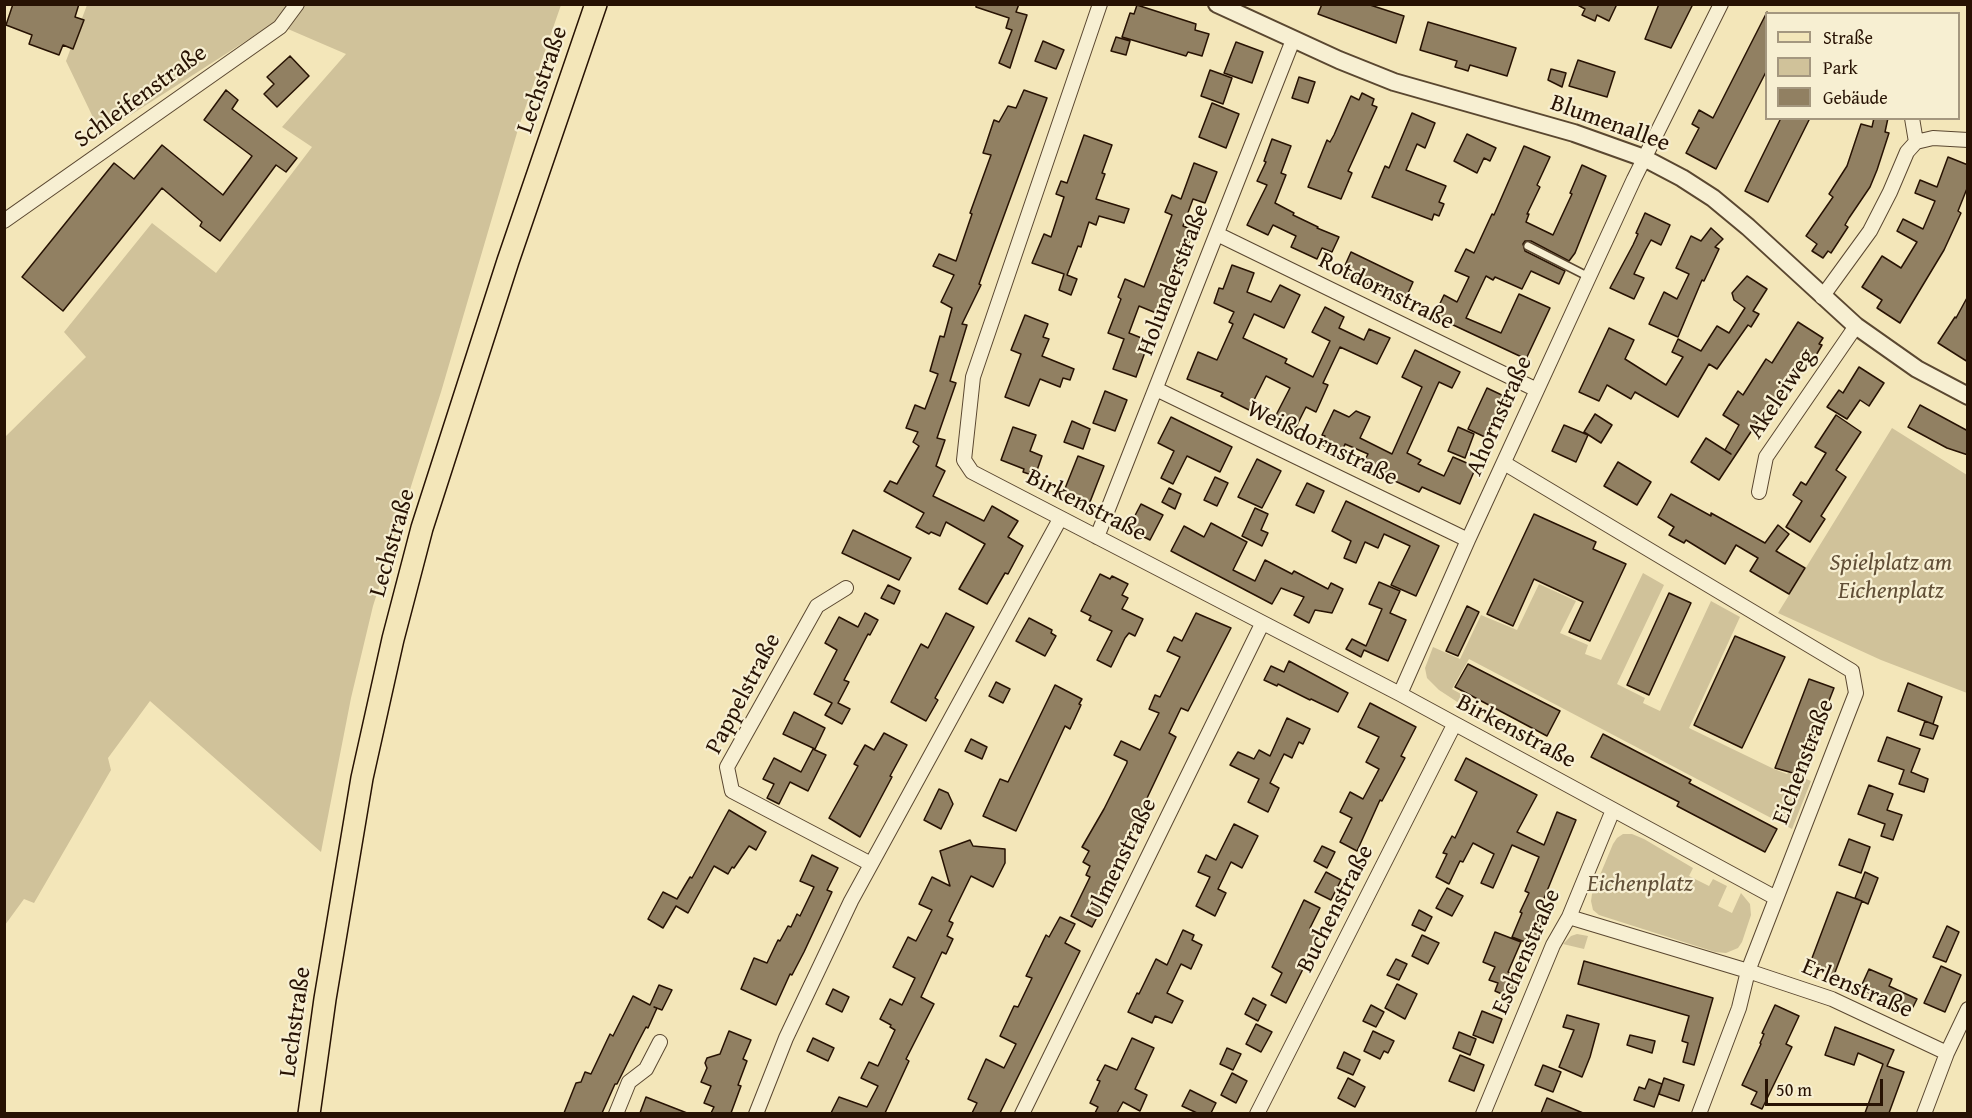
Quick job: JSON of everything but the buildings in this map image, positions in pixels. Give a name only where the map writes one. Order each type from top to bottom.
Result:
[{"type":"main road","name":"Lechstraße","points":[[309,1113],[325,999],[362,778],[393,639],[426,517],[508,261],[596,4]]},
{"type":"street","name":"Schleifenstraße","points":[[4,221],[279,27],[297,4]]},
{"type":"street","name":"Birkenstraße","points":[[1100,4],[975,367],[964,460],[972,472],[1400,694],[1613,810]]},
{"type":"street","name":"Blumenallee","points":[[1217,4],[1394,82],[1574,133],[1644,158],[1713,198],[1856,326],[1917,369],[1967,394]]},
{"type":"street","name":"Ahornstraße","points":[[1400,694],[1468,540],[1644,158],[1721,4]]},
{"type":"street","name":"Holunderstraße","points":[[1097,537],[1293,39]]},
{"type":"street","points":[[1912,120],[1916,142]]},
{"type":"street","points":[[1822,297],[1870,231],[1907,152],[1916,142],[1933,138],[1968,140]]},
{"type":"street","name":"Rotdornstraße","points":[[1216,234],[1537,390]]},
{"type":"street","name":"Akeleiweg","points":[[1759,492],[1766,458],[1856,326]]},
{"type":"street","name":"Weißdornstraße","points":[[1156,389],[1468,540]]},
{"type":"street","name":"Eichenstraße","points":[[1504,462],[1852,671],[1856,693],[1748,971],[1745,991],[1699,1113]]},
{"type":"street","points":[[756,1113],[809,986],[871,864],[1060,519]]},
{"type":"street","name":"Pappelstraße","points":[[846,588],[817,606],[727,767],[732,791],[871,864]]},
{"type":"street","name":"Ulmenstraße","points":[[1022,1113],[1262,624]]},
{"type":"street","name":"Buchenstraße","points":[[1257,1113],[1454,725]]},
{"type":"street","points":[[1613,810],[1776,898]]},
{"type":"street","name":"Eschenstraße","points":[[1483,1113],[1553,945],[1569,917],[1613,810]]},
{"type":"street","points":[[1569,917],[1748,971]]},
{"type":"street","name":"Erlenstraße","points":[[1748,971],[1832,999],[1947,1053]]},
{"type":"street","points":[[1924,1113],[1947,1053],[1967,1012]]},
{"type":"street","points":[[616,1113],[629,1082],[646,1069],[660,1042]]},
{"type":"lane","points":[[1528,246],[1589,277]]},
{"type":"green space","points":[[87,5],[561,5],[519,126],[441,392],[373,606],[351,698],[321,852],[150,701],[108,758],[111,770],[34,903],[24,899],[5,925],[5,437],[86,357],[64,332],[152,223],[216,273],[312,147],[282,127],[346,54],[274,23],[101,134],[66,61]]},
{"type":"green space","name":"Spielplatz am Eichenplatz","points":[[1892,428],[1967,475],[1967,693],[1881,660],[1778,613]]},
{"type":"green space","points":[[1643,573],[1664,585],[1617,684],[1645,698],[1643,703],[1660,711],[1711,601],[1740,617],[1689,728],[1774,769],[1811,781],[1792,829],[1469,659],[1452,689],[1472,700],[1468,709],[1439,690],[1427,678],[1425,668],[1433,647],[1460,659],[1481,615],[1517,630],[1539,584],[1576,601],[1560,633],[1588,645],[1585,654],[1601,660]]},
{"type":"green space","name":"Eichenplatz","points":[[1623,834],[1632,834],[1644,839],[1693,868],[1689,876],[1709,886],[1713,879],[1727,886],[1718,906],[1732,913],[1741,893],[1750,904],[1751,915],[1738,948],[1726,953],[1715,952],[1599,915],[1593,910],[1592,894],[1613,844]]},
{"type":"green space","points":[[1577,934],[1588,936],[1584,949],[1563,944],[1571,936]]}]
